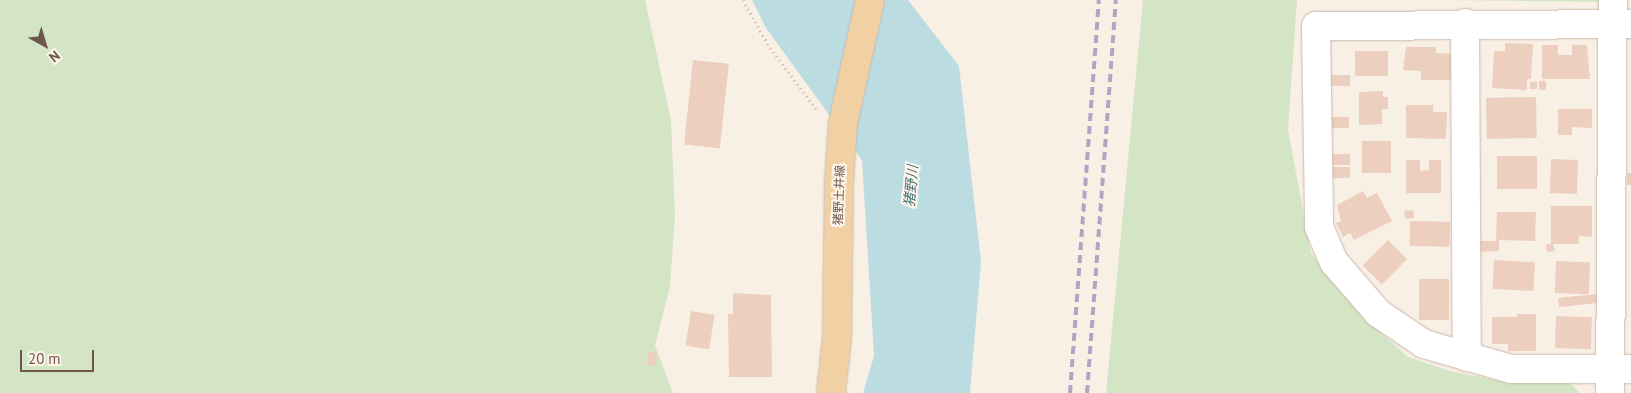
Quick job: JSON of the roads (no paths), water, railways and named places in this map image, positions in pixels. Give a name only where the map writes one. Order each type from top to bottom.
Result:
[{"type":"main road","name":"猪野土井線","points":[[831,393],[837,338],[843,130],[870,0]]},
{"type":"street","points":[[1619,16],[1617,377],[1511,370],[1424,344],[1378,313],[1334,262],[1319,227],[1316,26],[1465,23],[1619,16]]},
{"type":"street","points":[[1465,23],[1467,357]]},
{"type":"water","name":"猪野川","points":[[752,0],[908,0],[959,66],[981,262],[970,393],[863,393],[874,356],[862,160],[766,28]]},
{"type":"railway","points":[[1070,393],[1099,0]]},
{"type":"railway","points":[[1087,393],[1116,0]]}]
